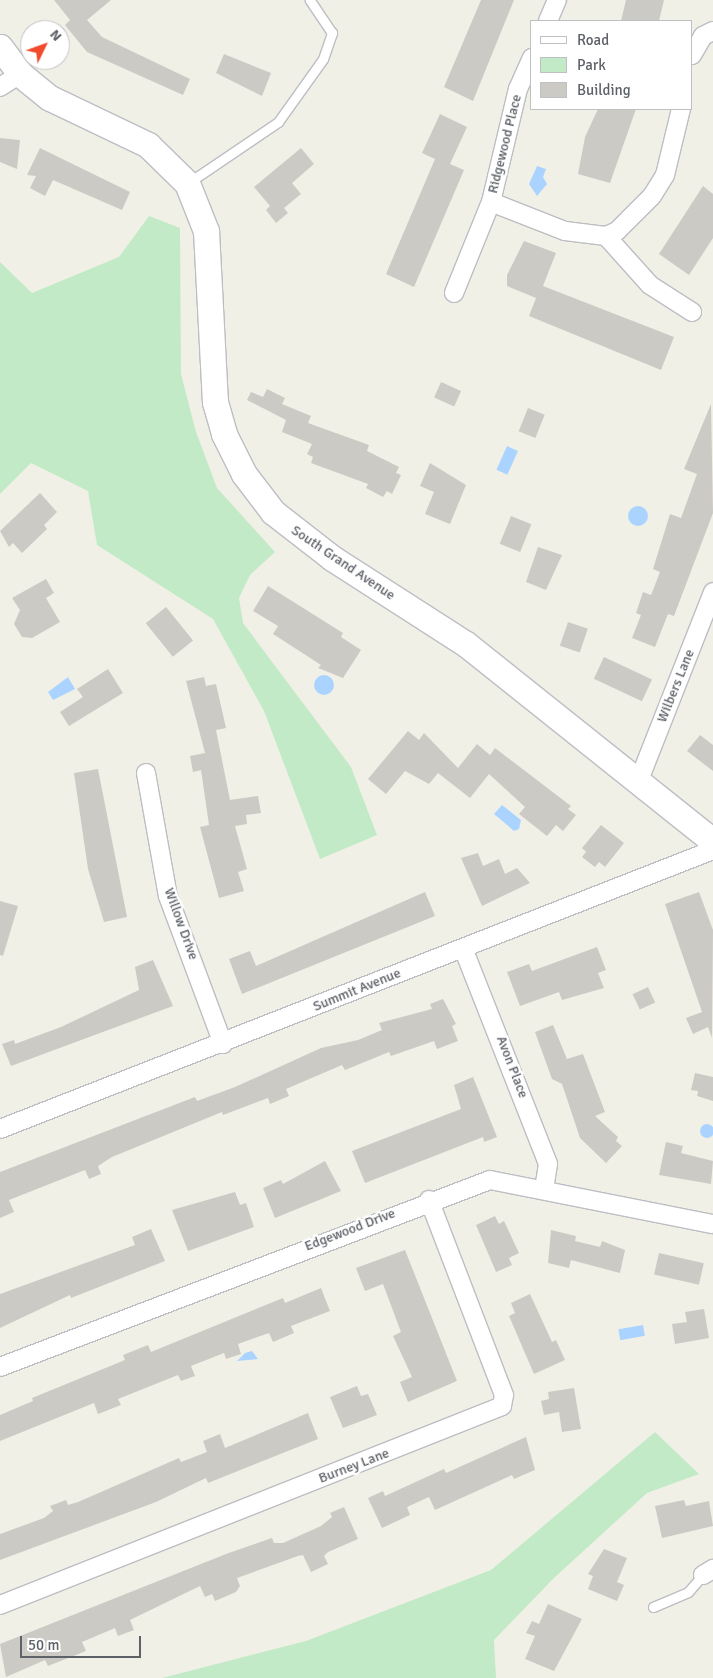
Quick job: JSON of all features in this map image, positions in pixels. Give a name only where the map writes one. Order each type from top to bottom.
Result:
[{"type":"main road","name":"South Grand Avenue","points":[[0,47],[10,81],[148,144],[187,183],[206,230],[215,402],[224,434],[258,494],[290,529],[466,644],[713,841]]},
{"type":"street","points":[[548,20],[557,0]]},
{"type":"street","points":[[693,53],[703,36],[713,31]]},
{"type":"street","name":"Ridgewood Place","points":[[454,293],[491,202],[518,89],[530,62]]},
{"type":"street","points":[[681,110],[665,175],[642,206],[606,236],[650,285],[692,312]]},
{"type":"street","name":"Ridgewood Place","points":[[491,202],[552,228],[606,236]]},
{"type":"street","name":"Wilbers Lane","points":[[638,780],[713,592]]},
{"type":"street","name":"Willow Drive","points":[[146,772],[168,896],[223,1044]]},
{"type":"street","name":"Summit Avenue","points":[[0,1129],[223,1044],[713,850]]},
{"type":"street","name":"Avon Place","points":[[463,948],[548,1164],[544,1189]]},
{"type":"street","name":"Edgewood Drive","points":[[0,1367],[429,1200],[490,1180],[544,1189],[713,1224]]},
{"type":"street","name":"Burney Lane","points":[[0,1605],[502,1406],[504,1396],[429,1200]]},
{"type":"lane","points":[[187,183],[278,122],[323,59],[332,33],[310,0]]},
{"type":"lane","points":[[653,1607],[688,1592],[708,1572]]},
{"type":"green space","points":[[149,216],[180,228],[181,374],[196,432],[217,488],[275,552],[250,575],[239,598],[243,623],[351,767],[377,835],[320,859],[264,711],[213,619],[97,545],[88,491],[31,463],[0,494],[0,262],[32,293],[119,257]]},
{"type":"green space","points":[[655,1432],[699,1474],[647,1493],[555,1577],[494,1640],[496,1678],[162,1678],[306,1641],[491,1570]]},
{"type":"water","points":[[537,166],[546,169],[543,177],[547,184],[537,196],[529,184]]},
{"type":"water","points":[[507,446],[518,451],[507,475],[496,470]]},
{"type":"water","points":[[638,506],[645,509],[648,516],[645,523],[638,526],[631,523],[628,516],[631,509]]},
{"type":"water","points":[[324,675],[331,678],[334,685],[331,692],[324,695],[317,692],[314,685],[317,678]]},
{"type":"water","points":[[68,677],[75,689],[53,700],[48,692]]},
{"type":"water","points":[[502,805],[521,820],[519,829],[514,831],[494,814]]},
{"type":"water","points":[[704,1124],[710,1124],[714,1131],[710,1138],[704,1138],[700,1134],[700,1128]]},
{"type":"water","points":[[643,1325],[645,1336],[620,1340],[618,1329]]},
{"type":"water","points":[[252,1351],[258,1359],[237,1361],[245,1353]]},
{"type":"building","points":[[54,0],[111,0],[87,20],[102,37],[190,79],[183,95],[87,52],[70,31],[70,20]]},
{"type":"building","points":[[481,0],[514,0],[473,101],[444,87]]},
{"type":"building","points":[[626,0],[664,0],[659,20],[621,20]]},
{"type":"building","points":[[224,54],[271,73],[262,96],[216,73]]},
{"type":"building","points":[[598,110],[636,110],[610,183],[578,174],[585,137]]},
{"type":"building","points":[[440,114],[467,127],[450,164],[464,170],[414,287],[386,274],[435,159],[422,153]]},
{"type":"building","points":[[0,138],[20,140],[17,169],[0,162]]},
{"type":"building","points":[[40,148],[130,192],[122,210],[53,180],[45,196],[30,188],[36,176],[27,175]]},
{"type":"building","points":[[301,148],[314,164],[292,183],[301,194],[284,208],[288,213],[276,223],[266,210],[270,206],[254,187]]},
{"type":"building","points":[[703,186],[713,194],[713,238],[689,275],[659,254]]},
{"type":"building","points":[[524,241],[556,253],[543,286],[674,337],[661,370],[529,316],[536,298],[507,286],[507,275]]},
{"type":"building","points":[[441,382],[461,391],[454,406],[434,398]]},
{"type":"building","points":[[267,389],[285,398],[282,404],[311,416],[308,423],[369,445],[367,451],[399,467],[396,473],[401,475],[392,494],[387,491],[383,497],[366,488],[368,484],[311,463],[313,457],[307,454],[312,444],[282,432],[286,420],[247,400],[251,392],[263,397]]},
{"type":"building","points":[[711,404],[713,513],[674,616],[668,614],[655,647],[632,638],[641,615],[636,613],[643,592],[651,595],[660,572],[653,569],[670,514],[681,518],[697,474],[684,469]]},
{"type":"building","points":[[528,408],[545,415],[535,438],[519,431]]},
{"type":"building","points":[[430,463],[466,485],[450,524],[425,514],[434,492],[420,486]]},
{"type":"building","points":[[40,493],[57,512],[44,525],[47,529],[22,553],[13,543],[9,547],[0,531]]},
{"type":"building","points":[[511,516],[531,524],[520,552],[500,544]]},
{"type":"building","points":[[538,547],[562,555],[546,590],[526,582]]},
{"type":"building","points":[[46,579],[54,593],[46,598],[60,622],[32,638],[22,637],[14,624],[20,610],[12,598]]},
{"type":"building","points":[[268,586],[343,633],[341,637],[361,650],[343,678],[318,668],[321,665],[273,634],[278,626],[253,611]]},
{"type":"building","points":[[166,607],[193,640],[173,657],[146,623]]},
{"type":"building","points":[[568,622],[588,629],[580,652],[560,646]]},
{"type":"building","points":[[604,657],[652,679],[642,701],[594,679]]},
{"type":"building","points":[[108,669],[123,693],[69,726],[60,712],[83,697],[77,689]]},
{"type":"building","points":[[204,677],[206,686],[216,684],[226,728],[216,730],[230,800],[258,796],[261,813],[246,815],[247,824],[235,826],[247,869],[238,872],[244,891],[219,898],[200,827],[209,825],[201,770],[193,772],[190,756],[205,753],[186,681]]},
{"type":"building","points":[[408,731],[419,740],[424,733],[458,768],[477,744],[490,755],[495,748],[571,806],[568,809],[576,815],[563,831],[556,825],[547,836],[519,814],[525,807],[489,774],[470,798],[438,773],[429,784],[405,771],[386,794],[368,779]]},
{"type":"building","points":[[700,735],[713,745],[713,771],[687,751]]},
{"type":"building","points":[[98,769],[127,917],[104,922],[88,869],[74,773]]},
{"type":"building","points":[[601,825],[624,843],[605,867],[599,862],[595,867],[582,857],[586,852],[582,848]]},
{"type":"building","points":[[478,853],[483,866],[499,859],[505,874],[517,868],[530,883],[482,906],[461,858]]},
{"type":"building","points":[[425,892],[435,916],[242,994],[229,959],[250,951],[256,966]]},
{"type":"building","points":[[699,892],[713,930],[712,1038],[708,1027],[693,1034],[686,1018],[702,1012],[665,904]]},
{"type":"building","points":[[0,901],[18,906],[3,956],[0,955]]},
{"type":"building","points":[[597,947],[606,970],[598,973],[604,988],[562,1000],[559,992],[520,1006],[507,972],[529,964],[532,971]]},
{"type":"building","points":[[153,960],[173,1006],[11,1066],[2,1044],[14,1040],[15,1044],[61,1027],[139,990],[135,967]]},
{"type":"building","points":[[648,987],[655,1002],[640,1010],[633,994]]},
{"type":"building","points":[[443,999],[456,1024],[452,1026],[458,1041],[437,1049],[434,1041],[391,1056],[389,1052],[345,1070],[342,1065],[286,1089],[289,1096],[270,1104],[268,1098],[223,1115],[222,1112],[112,1157],[98,1166],[101,1174],[89,1179],[85,1170],[9,1200],[14,1212],[0,1218],[0,1172],[195,1097],[197,1101],[235,1087],[321,1048],[358,1040],[382,1030],[379,1023],[432,1009],[430,1004]]},
{"type":"building","points":[[553,1025],[567,1059],[583,1054],[605,1112],[595,1116],[618,1137],[616,1141],[622,1146],[606,1163],[580,1138],[562,1084],[552,1079],[535,1032]]},
{"type":"building","points":[[695,1073],[713,1077],[713,1101],[697,1096],[698,1091],[691,1090]]},
{"type":"building","points":[[473,1077],[497,1137],[484,1142],[483,1137],[365,1183],[352,1151],[461,1109],[454,1085]]},
{"type":"building","points":[[666,1142],[683,1146],[681,1153],[713,1161],[711,1184],[659,1175]]},
{"type":"building","points":[[325,1161],[341,1191],[275,1218],[263,1188],[281,1180],[283,1184]]},
{"type":"building","points":[[235,1192],[240,1205],[246,1203],[254,1227],[188,1251],[172,1210]]},
{"type":"building","points":[[495,1216],[499,1224],[504,1221],[519,1253],[509,1258],[512,1265],[496,1272],[476,1225]]},
{"type":"building","points":[[151,1229],[165,1261],[71,1298],[70,1295],[0,1328],[0,1294],[135,1245],[132,1237]]},
{"type":"building","points":[[551,1230],[576,1236],[575,1241],[600,1247],[602,1241],[625,1250],[620,1273],[571,1260],[569,1268],[548,1263]]},
{"type":"building","points":[[405,1250],[457,1381],[408,1402],[400,1382],[412,1377],[393,1336],[401,1332],[383,1284],[365,1291],[356,1268]]},
{"type":"building","points":[[659,1253],[704,1263],[699,1285],[654,1274]]},
{"type":"building","points":[[321,1288],[330,1311],[291,1326],[294,1333],[273,1342],[269,1333],[238,1344],[241,1354],[226,1359],[224,1353],[191,1366],[195,1376],[181,1381],[178,1375],[118,1399],[121,1405],[98,1414],[94,1403],[0,1441],[0,1415],[33,1401],[32,1398],[125,1360],[123,1355],[148,1345],[151,1352],[283,1298],[285,1303]]},
{"type":"building","points":[[530,1294],[552,1342],[556,1340],[565,1360],[534,1374],[509,1316],[515,1313],[511,1303]]},
{"type":"building","points":[[704,1309],[709,1338],[675,1344],[672,1324],[687,1322],[685,1312]]},
{"type":"building","points":[[357,1386],[361,1396],[368,1394],[377,1415],[343,1428],[330,1397]]},
{"type":"building","points":[[574,1388],[581,1429],[562,1432],[559,1412],[544,1415],[541,1401],[549,1399],[548,1392]]},
{"type":"building","points":[[308,1413],[318,1439],[208,1483],[206,1478],[156,1502],[0,1560],[0,1534],[44,1518],[53,1511],[50,1506],[66,1500],[68,1505],[78,1502],[179,1458],[181,1462],[207,1452],[203,1441],[220,1434],[225,1448]]},
{"type":"building","points":[[526,1437],[535,1470],[514,1479],[512,1475],[435,1510],[429,1497],[407,1507],[410,1515],[382,1528],[368,1498],[383,1491],[385,1496],[444,1469],[446,1473]]},
{"type":"building","points":[[684,1500],[686,1506],[709,1501],[713,1526],[662,1538],[655,1506]]},
{"type":"building","points":[[344,1507],[358,1539],[328,1552],[324,1556],[328,1564],[311,1572],[303,1555],[298,1556],[237,1578],[240,1586],[236,1592],[215,1601],[212,1594],[205,1597],[200,1586],[130,1620],[134,1630],[118,1636],[115,1628],[82,1642],[86,1651],[48,1666],[45,1660],[6,1677],[0,1644],[226,1554],[272,1538],[274,1543],[283,1543],[321,1526],[332,1517],[330,1513]]},
{"type":"building","points":[[604,1549],[627,1558],[617,1582],[624,1585],[617,1601],[588,1589],[593,1576],[588,1574]]},
{"type":"building","points":[[548,1604],[582,1619],[554,1671],[525,1659],[535,1636],[526,1633],[532,1621],[539,1624]]}]
